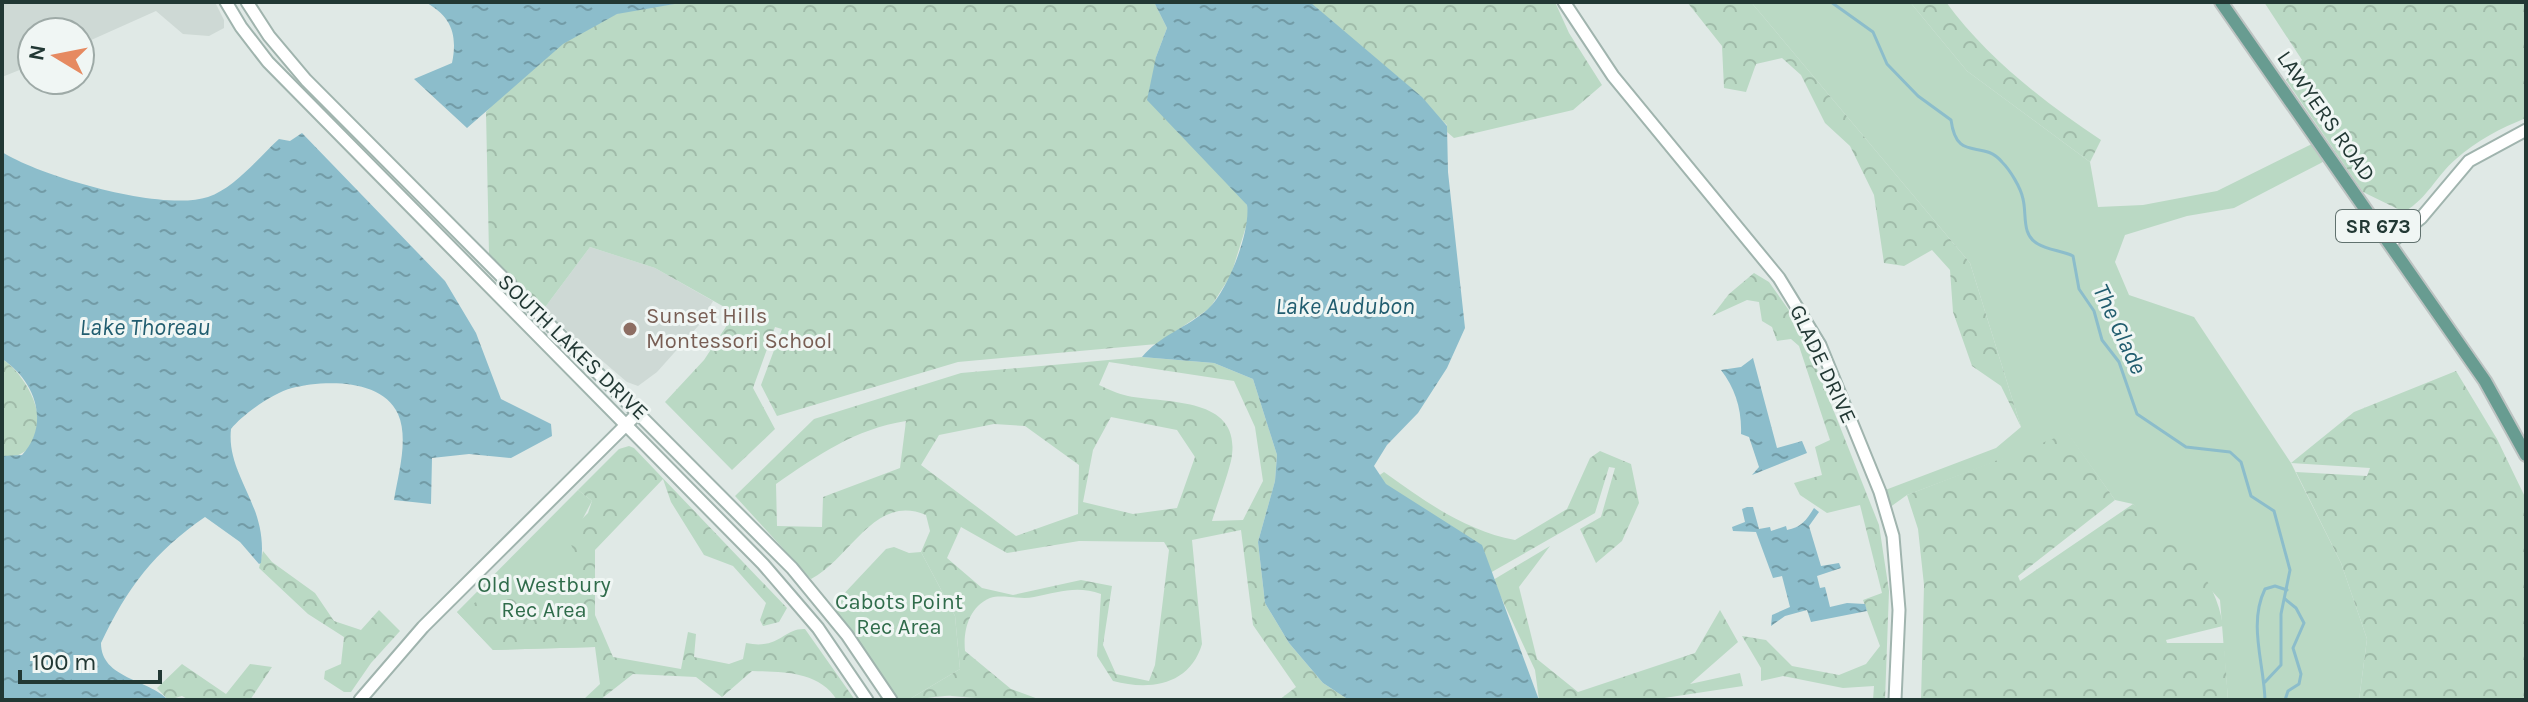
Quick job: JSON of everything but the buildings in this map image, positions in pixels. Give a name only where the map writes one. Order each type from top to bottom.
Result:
[{"type":"main road","name":"SOUTH LAKES DRIVE","points":[[226,2],[268,62],[786,590],[867,700]]},
{"type":"main road","name":"SOUTH LAKES DRIVE","points":[[247,2],[269,36],[306,80],[792,568],[847,635],[891,700]]},
{"type":"main road","name":"GLADE DRIVE","points":[[1564,2],[1613,76],[1779,278],[1820,345],[1880,492],[1893,536],[1899,608],[1895,700]]},
{"type":"main road","name":"LAWYERS ROAD","points":[[2221,2],[2494,394],[2526,455]]},
{"type":"main road","points":[[2390,243],[2421,218],[2469,161],[2526,130]]},
{"type":"main road","points":[[360,700],[423,627],[639,412]]},
{"type":"shaded area","points":[[2,2],[215,2],[224,20],[224,28],[209,36],[183,34],[156,11],[96,38],[96,16],[16,16],[16,71],[2,77]]},
{"type":"shaded area","points":[[590,247],[655,268],[713,301],[699,325],[657,372],[638,386],[627,382],[543,310]]},
{"type":"green space","points":[[686,2],[1154,2],[1167,28],[1156,57],[1247,205],[1249,217],[1231,275],[1210,308],[1157,344],[958,362],[777,416],[761,385],[782,329],[775,327],[753,388],[775,429],[732,470],[665,402],[704,360],[735,313],[655,268],[590,247],[543,310],[489,254],[486,112],[530,68],[582,31],[619,13]]},
{"type":"green space","points":[[1310,2],[1555,2],[1569,33],[1602,85],[1573,110],[1454,138],[1447,132],[1447,125]]},
{"type":"green space","points":[[1687,2],[1751,2],[1970,263],[2021,427],[2001,386],[1972,366],[1953,312],[1950,270],[1932,250],[1904,266],[1884,263],[1874,195],[1850,146],[1825,123],[1801,75],[1782,58],[1756,64],[1746,92],[1724,88],[1722,46]]},
{"type":"green space","points":[[1751,2],[1910,2],[1967,71],[2090,162],[2098,207],[2143,205],[2217,191],[2318,141],[2330,157],[2321,163],[2234,208],[2187,216],[2125,235],[2115,262],[2129,295],[2194,317],[2291,463],[2341,563],[2367,639],[2359,700],[2228,700],[2220,600],[2133,504],[2115,500],[2068,434],[1907,495],[1886,510],[1880,492],[1996,448],[2021,427],[1970,263]]},
{"type":"green space","points":[[1910,2],[1946,2],[1979,42],[2018,78],[2101,140],[2090,162],[1967,71]]},
{"type":"green space","points":[[2264,2],[2526,2],[2526,118],[2464,152],[2404,212],[2363,192],[2286,80],[2302,60]]},
{"type":"green space","points":[[1754,273],[1769,282],[1800,326],[1879,525],[1889,591],[1885,700],[1873,700],[1874,686],[1843,688],[1783,676],[1761,681],[1761,668],[1742,636],[1766,640],[1792,666],[1839,675],[1866,664],[1880,646],[1863,600],[1882,593],[1860,505],[1827,513],[1800,495],[1794,483],[1822,475],[1815,447],[1830,440],[1799,346],[1791,339],[1777,341],[1772,327],[1762,321],[1759,302],[1747,300],[1712,316],[1729,294]]},
{"type":"green space","points":[[1142,357],[1214,363],[1253,379],[1277,455],[1275,481],[1258,542],[1265,603],[1289,643],[1323,683],[1349,700],[1279,700],[1296,687],[1253,625],[1241,530],[1192,540],[1202,644],[1188,668],[1167,682],[1141,685],[1113,681],[1097,656],[1101,594],[1068,590],[1029,598],[990,598],[972,613],[966,627],[965,651],[1011,689],[1041,700],[948,696],[908,700],[960,669],[955,616],[921,552],[930,531],[926,515],[908,511],[892,513],[878,520],[826,569],[811,579],[735,496],[814,419],[961,373]],"holes":[[[1109,362],[1234,381],[1255,427],[1263,481],[1243,520],[1212,521],[1231,461],[1232,440],[1226,425],[1215,414],[1182,403],[1124,395],[1099,385]],[[1111,417],[1177,430],[1195,457],[1177,508],[1133,514],[1083,502],[1093,450]],[[906,421],[900,468],[823,497],[822,527],[777,526],[776,484],[838,445],[887,425]],[[994,424],[1025,426],[1079,465],[1078,514],[1016,536],[921,465],[939,435]],[[961,527],[1007,553],[1079,541],[1164,542],[1169,550],[1155,665],[1149,681],[1116,674],[1103,645],[1112,586],[1081,580],[1013,595],[982,588],[947,558]]]},
{"type":"green space","points":[[2,359],[13,367],[31,394],[38,424],[36,438],[28,449],[13,457],[2,456]]},
{"type":"green space","points":[[2456,371],[2497,439],[2526,499],[2526,700],[2359,700],[2367,639],[2341,563],[2296,472],[2367,476],[2370,468],[2291,463],[2354,412]]},
{"type":"green space","points":[[2068,433],[2115,500],[2018,576],[2020,581],[2133,504],[2177,543],[2212,589],[2223,626],[2166,640],[2167,643],[2224,643],[2228,700],[1921,700],[1924,585],[1918,529],[1907,495]]},
{"type":"green space","points":[[634,448],[787,608],[779,622],[763,626],[760,620],[766,603],[733,566],[704,555],[671,502],[663,479],[595,550],[595,615],[613,657],[681,669],[688,632],[696,634],[694,657],[729,664],[743,659],[746,643],[766,644],[805,629],[855,700],[837,700],[829,690],[810,678],[752,671],[722,697],[696,677],[633,674],[600,700],[583,700],[600,684],[595,647],[493,650],[457,612],[486,598],[501,595],[517,597],[519,605],[538,603],[541,594],[544,595],[540,611],[563,617],[567,602],[560,599],[565,592],[575,591],[579,563],[569,540],[570,531],[588,513],[592,501],[578,490],[619,449]]},
{"type":"green space","points":[[1600,451],[1631,464],[1639,503],[1622,541],[1596,563],[1580,529],[1601,517],[1615,468],[1609,467],[1595,513],[1490,573],[1371,481],[1384,472],[1430,504],[1463,522],[1515,540],[1567,509],[1590,458]]},
{"type":"green space","name":"Old Westbury Rec Area","points":[[578,490],[592,501],[582,520],[595,550],[595,647],[493,650],[457,612]]},
{"type":"green space","points":[[1550,546],[1519,587],[1537,659],[1578,692],[1695,653],[1720,610],[1738,642],[1690,684],[1740,673],[1743,686],[1651,700],[1539,700],[1535,670],[1493,580]]},
{"type":"green space","name":"Cabots Point Rec Area","points":[[894,547],[909,553],[921,552],[955,616],[960,669],[908,700],[898,700],[835,611],[839,599],[886,549]]},
{"type":"green space","points":[[263,551],[272,562],[315,593],[334,621],[361,630],[379,610],[400,631],[371,663],[351,692],[344,692],[324,679],[325,671],[341,664],[344,637],[308,614],[259,568]]},
{"type":"green space","points":[[493,575],[502,575],[506,579],[503,588],[485,592],[481,587]]},
{"type":"green space","points":[[182,664],[226,694],[250,664],[272,667],[250,700],[189,700],[182,696],[168,700],[157,688]]},
{"type":"water","points":[[425,2],[686,2],[617,14],[563,44],[467,128],[414,79],[452,63],[454,53],[453,35],[447,20]]},
{"type":"water","name":"Lake Audubon","points":[[1154,2],[1310,2],[1422,97],[1447,126],[1448,172],[1465,328],[1447,368],[1418,413],[1387,445],[1374,466],[1386,484],[1482,545],[1539,700],[1349,700],[1323,683],[1289,643],[1265,603],[1258,542],[1275,481],[1277,455],[1253,379],[1214,363],[1142,357],[1216,300],[1242,244],[1247,216],[1247,205],[1147,100],[1156,57],[1167,28]]},
{"type":"water","name":"Lake Thoreau","points":[[302,133],[445,281],[476,333],[501,399],[551,424],[552,436],[511,458],[469,454],[432,458],[431,504],[394,500],[403,434],[398,414],[390,402],[366,388],[351,384],[305,385],[276,394],[231,429],[235,462],[259,524],[261,563],[240,542],[205,517],[171,544],[144,572],[121,605],[101,643],[103,655],[117,671],[168,700],[2,700],[2,456],[22,455],[31,443],[37,417],[35,403],[23,378],[2,359],[2,152],[45,172],[103,190],[162,200],[188,200],[218,193],[279,139],[290,141]]},
{"type":"water","points":[[1753,358],[1777,448],[1802,441],[1807,453],[1752,475],[1759,467],[1749,437],[1741,434],[1737,399],[1721,370],[1741,367]]},
{"type":"water","points":[[1753,507],[1759,529],[1770,527],[1771,531],[1786,526],[1787,530],[1796,527],[1806,520],[1814,508],[1819,512],[1809,526],[1821,566],[1839,563],[1841,568],[1817,576],[1820,588],[1825,587],[1830,607],[1847,603],[1865,604],[1867,611],[1811,622],[1807,610],[1785,616],[1771,626],[1772,615],[1790,607],[1782,576],[1773,578],[1756,532],[1733,531],[1732,527],[1745,522],[1742,509]]},
{"type":"waterway","name":"The Glade","points":[[1831,2],[1873,32],[1887,64],[1918,96],[1951,120],[1959,142],[1994,155],[2005,165],[2022,195],[2027,230],[2033,240],[2073,256],[2079,289],[2094,311],[2102,340],[2119,362],[2137,414],[2186,447],[2230,452],[2241,462],[2251,496],[2274,511],[2290,570],[2281,614],[2281,665],[2265,682]]},
{"type":"waterway","name":"The Glade","points":[[2265,700],[2257,630],[2260,602],[2265,589],[2275,586],[2287,590]]},
{"type":"waterway","name":"The Glade","points":[[2285,599],[2296,608],[2304,623],[2293,648],[2301,674],[2299,684],[2288,691],[2285,700]]},
{"type":"place","name":"Sunset Hills Montessori School","points":[[630,329]]}]
